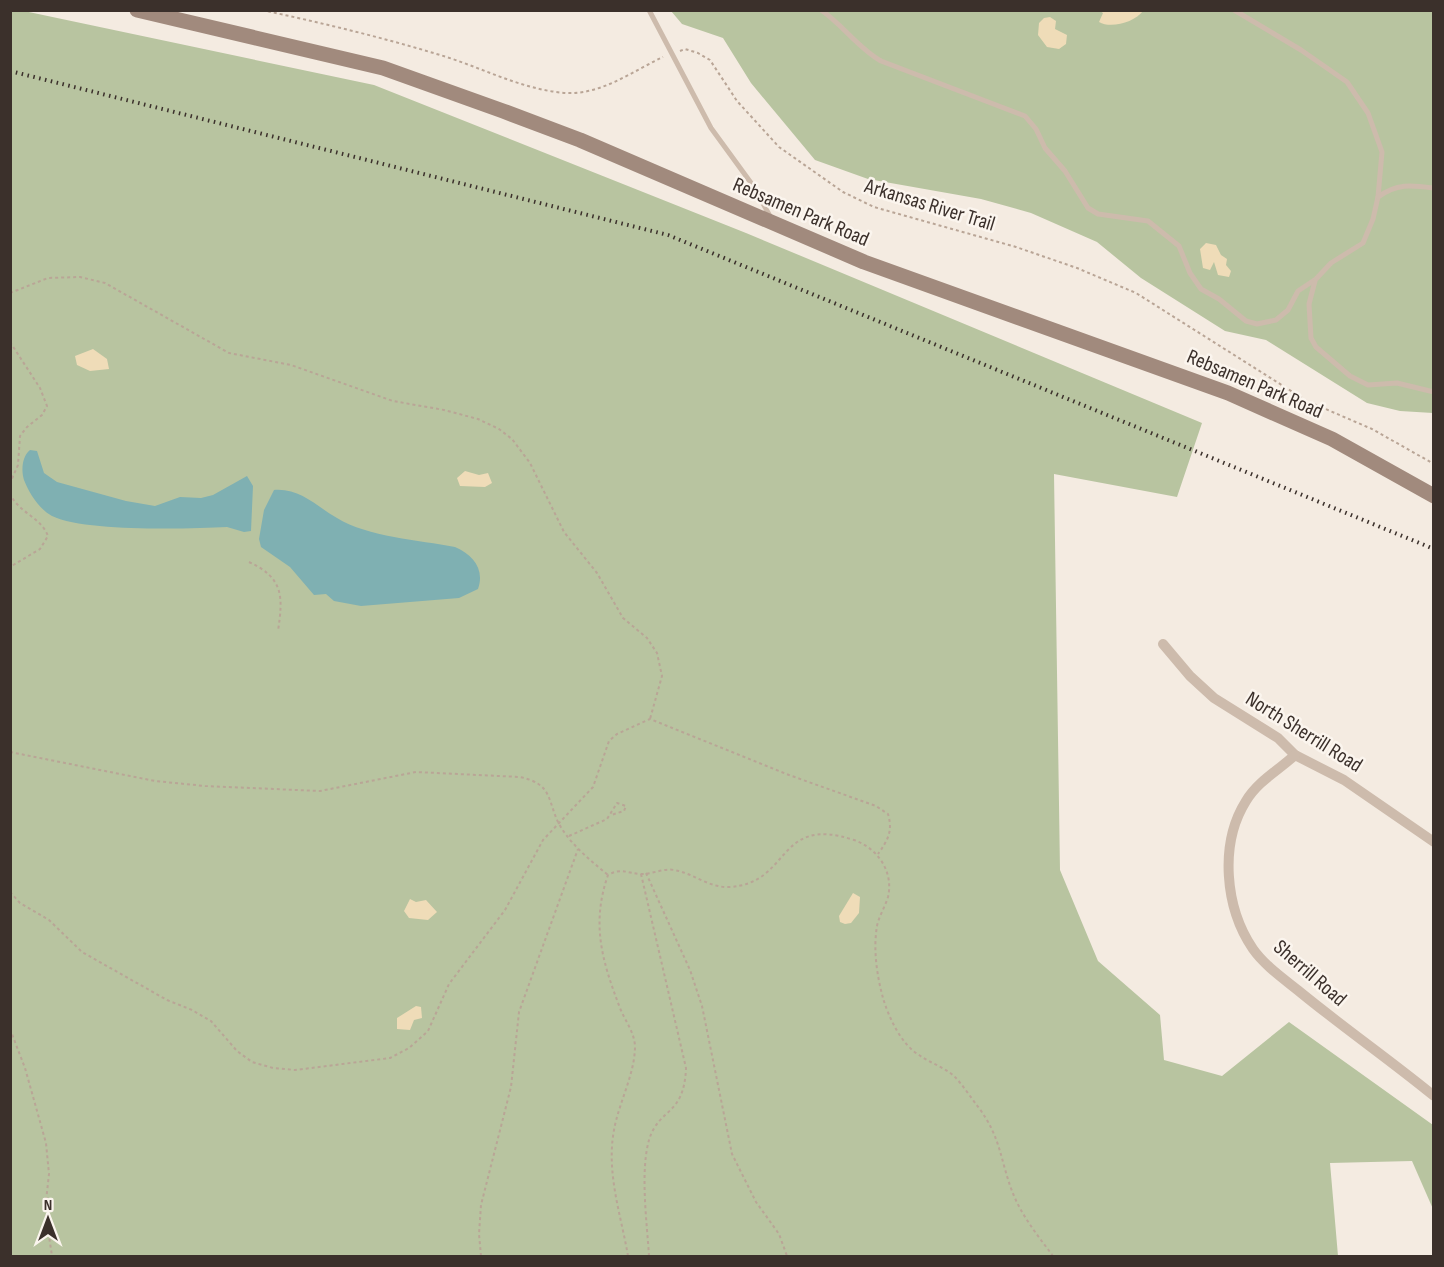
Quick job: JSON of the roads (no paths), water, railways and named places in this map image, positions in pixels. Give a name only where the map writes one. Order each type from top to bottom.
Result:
[{"type":"street","name":"Rebsamen Park Road","points":[[137,10],[309,49],[394,72],[580,140],[864,262],[1228,393],[1332,439],[1434,496]]},
{"type":"street","name":"North Sherrill Road","points":[[1163,644],[1190,676],[1214,698],[1278,738],[1295,755],[1359,790],[1434,842]]},
{"type":"street","name":"Sherrill Road","points":[[1295,755],[1254,790],[1236,820],[1230,846],[1229,879],[1240,924],[1253,949],[1268,965],[1349,1032],[1434,1096]]},
{"type":"lane","points":[[649,10],[670,54],[711,128],[754,187],[775,225]]},
{"type":"lane","points":[[821,10],[837,21],[870,55],[881,61],[1025,116],[1088,207],[1098,214],[1148,221],[1179,246],[1190,273],[1201,289],[1219,299],[1246,321],[1257,324],[1276,320],[1288,310],[1298,291],[1316,279],[1331,263],[1363,243],[1373,219],[1378,197],[1382,152],[1368,113],[1347,82],[1301,50],[1234,10]]},
{"type":"lane","points":[[1378,197],[1390,188],[1400,185],[1434,188]]},
{"type":"lane","points":[[1316,279],[1309,304],[1311,338],[1316,347],[1350,376],[1368,385],[1397,383],[1434,392]]},
{"type":"water","points":[[30,450],[37,451],[44,473],[57,482],[126,501],[155,506],[180,497],[201,498],[213,495],[247,476],[253,486],[251,531],[244,532],[227,527],[163,529],[112,527],[88,525],[52,516],[35,500],[24,480],[23,464]]},
{"type":"water","points":[[274,490],[300,495],[337,518],[363,530],[455,547],[467,554],[479,569],[478,589],[459,598],[361,606],[334,601],[326,594],[314,595],[290,567],[261,547],[259,539],[264,510]]},
{"type":"railway","points":[[10,71],[668,235],[1434,549]]}]
